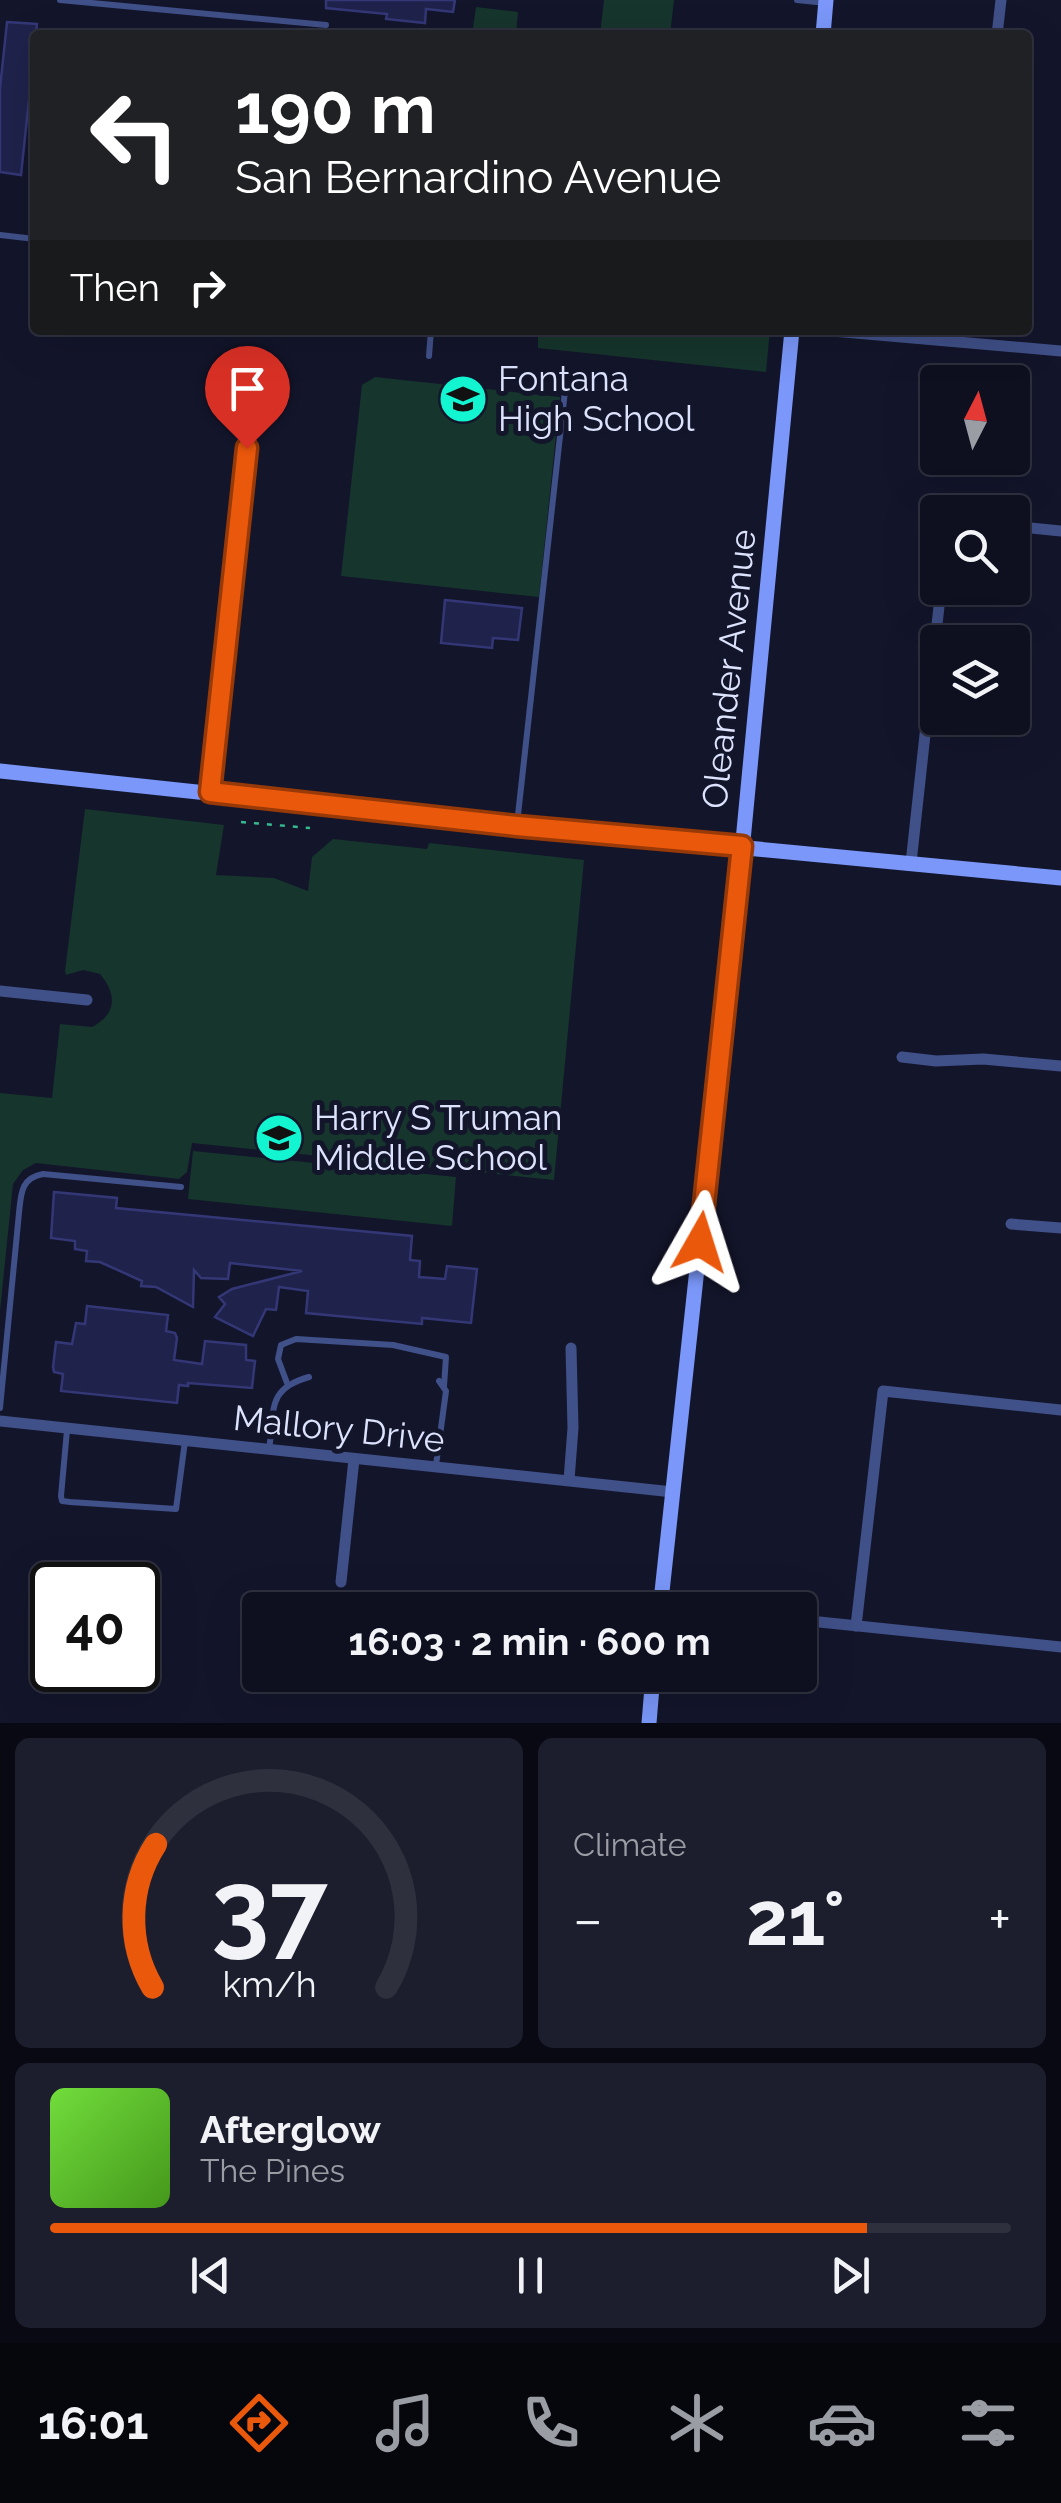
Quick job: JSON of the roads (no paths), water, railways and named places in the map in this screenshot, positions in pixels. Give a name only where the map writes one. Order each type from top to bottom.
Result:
[{"type":"street","points":[[997,30],[1000,0]]},
{"type":"street","points":[[823,30],[826,1]]},
{"type":"street","name":"Oleander Avenue","points":[[662,1592],[742,846],[792,335]]},
{"type":"street","points":[[873,335],[1061,351]]},
{"type":"street","points":[[966,344],[967,335]]},
{"type":"street","points":[[210,792],[247,448]]},
{"type":"street","points":[[1030,527],[1061,530]]},
{"type":"street","points":[[911,863],[938,605]]},
{"type":"street","points":[[0,771],[1061,878]]},
{"type":"street","points":[[0,992],[87,1000]]},
{"type":"street","points":[[902,1057],[1061,1066]]},
{"type":"street","points":[[1011,1224],[1061,1228]]},
{"type":"street","points":[[569,1480],[574,1428],[571,1348]]},
{"type":"street","points":[[856,1626],[883,1390],[1061,1410]]},
{"type":"street","name":"Mallory Drive","points":[[0,1421],[672,1492]]},
{"type":"street","points":[[342,1582],[354,1458]]},
{"type":"street","points":[[817,1622],[1061,1647]]},
{"type":"street","points":[[649,1723],[652,1692]]},
{"type":"lane","points":[[60,0],[326,25]]},
{"type":"lane","points":[[797,0],[826,1]]},
{"type":"lane","points":[[0,236],[30,239]]},
{"type":"lane","points":[[429,356],[431,335]]},
{"type":"lane","points":[[517,826],[567,373]]},
{"type":"lane","points":[[0,1408],[22,1188],[27,1180],[44,1174],[181,1187]]},
{"type":"lane","points":[[287,1383],[278,1359],[281,1346],[296,1339],[393,1345],[446,1357],[436,1466]]},
{"type":"lane","points":[[269,1450],[276,1402],[287,1383],[309,1377]]},
{"type":"lane","points":[[67,1428],[62,1502],[176,1509],[185,1441]]},
{"type":"place","name":"Fontana High School","points":[[463,399]]},
{"type":"place","name":"Harry S Truman Middle School","points":[[279,1138]]}]
